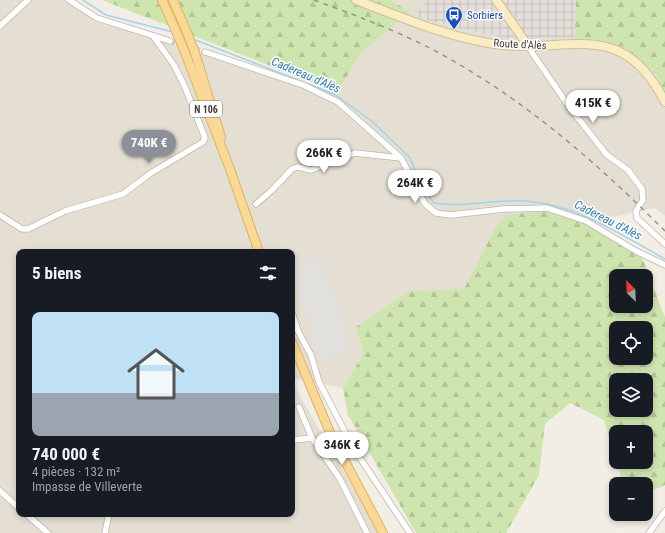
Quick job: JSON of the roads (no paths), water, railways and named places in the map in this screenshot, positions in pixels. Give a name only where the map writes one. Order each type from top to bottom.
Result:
[{"type":"main road","name":"N 106","points":[[162,0],[184,50],[230,169],[257,249]]},
{"type":"main road","name":"N 106","points":[[173,0],[195,53],[230,169]]},
{"type":"main road","name":"Route d'Alès","points":[[356,0],[457,36],[494,44],[529,47],[576,43],[595,44],[616,50],[629,56],[646,70],[655,82],[665,102]]},
{"type":"main road","points":[[496,0],[529,47]]},
{"type":"main road","points":[[295,349],[331,435],[383,533]]},
{"type":"main road","points":[[373,513],[388,533]]},
{"type":"street","points":[[0,26],[28,0]]},
{"type":"street","points":[[69,0],[98,18],[170,41]]},
{"type":"street","points":[[0,215],[22,229],[28,229],[65,211],[123,194],[151,173],[203,142],[205,138],[185,87],[174,66],[153,36]]},
{"type":"street","points":[[529,47],[570,108],[607,155],[628,170],[642,189],[643,200],[636,211],[637,218],[665,244]]},
{"type":"street","points":[[205,52],[303,85],[338,102],[401,158],[411,174],[422,200],[428,208],[436,213],[451,215],[504,209],[547,208],[586,221],[636,251],[665,265]]},
{"type":"street","points":[[256,204],[292,169],[298,167],[311,170],[355,153],[401,158]]},
{"type":"street","points":[[295,322],[298,331],[311,355],[319,382],[354,449],[410,533]]},
{"type":"street","points":[[299,407],[312,438],[340,479],[367,533]]},
{"type":"street","points":[[295,440],[312,438]]},
{"type":"street","points":[[0,491],[16,505]]},
{"type":"street","points":[[649,533],[665,511]]},
{"type":"street","points":[[29,517],[48,533]]},
{"type":"street","points":[[105,533],[108,517]]},
{"type":"waterway","name":"Cadereau d'Alès","points":[[83,0],[106,15],[173,32]]},
{"type":"waterway","name":"Cadereau d'Alès","points":[[193,39],[334,94],[373,122],[410,158],[423,189],[434,203],[457,205],[502,201],[544,203],[580,214],[598,222],[665,259]]},
{"type":"tunnel","points":[[170,41],[205,52]]},
{"type":"railway","points":[[314,0],[366,19],[416,41],[448,58],[507,95],[589,159],[665,231]]},
{"type":"place","name":"Sorbiers","points":[[454,30]]}]
